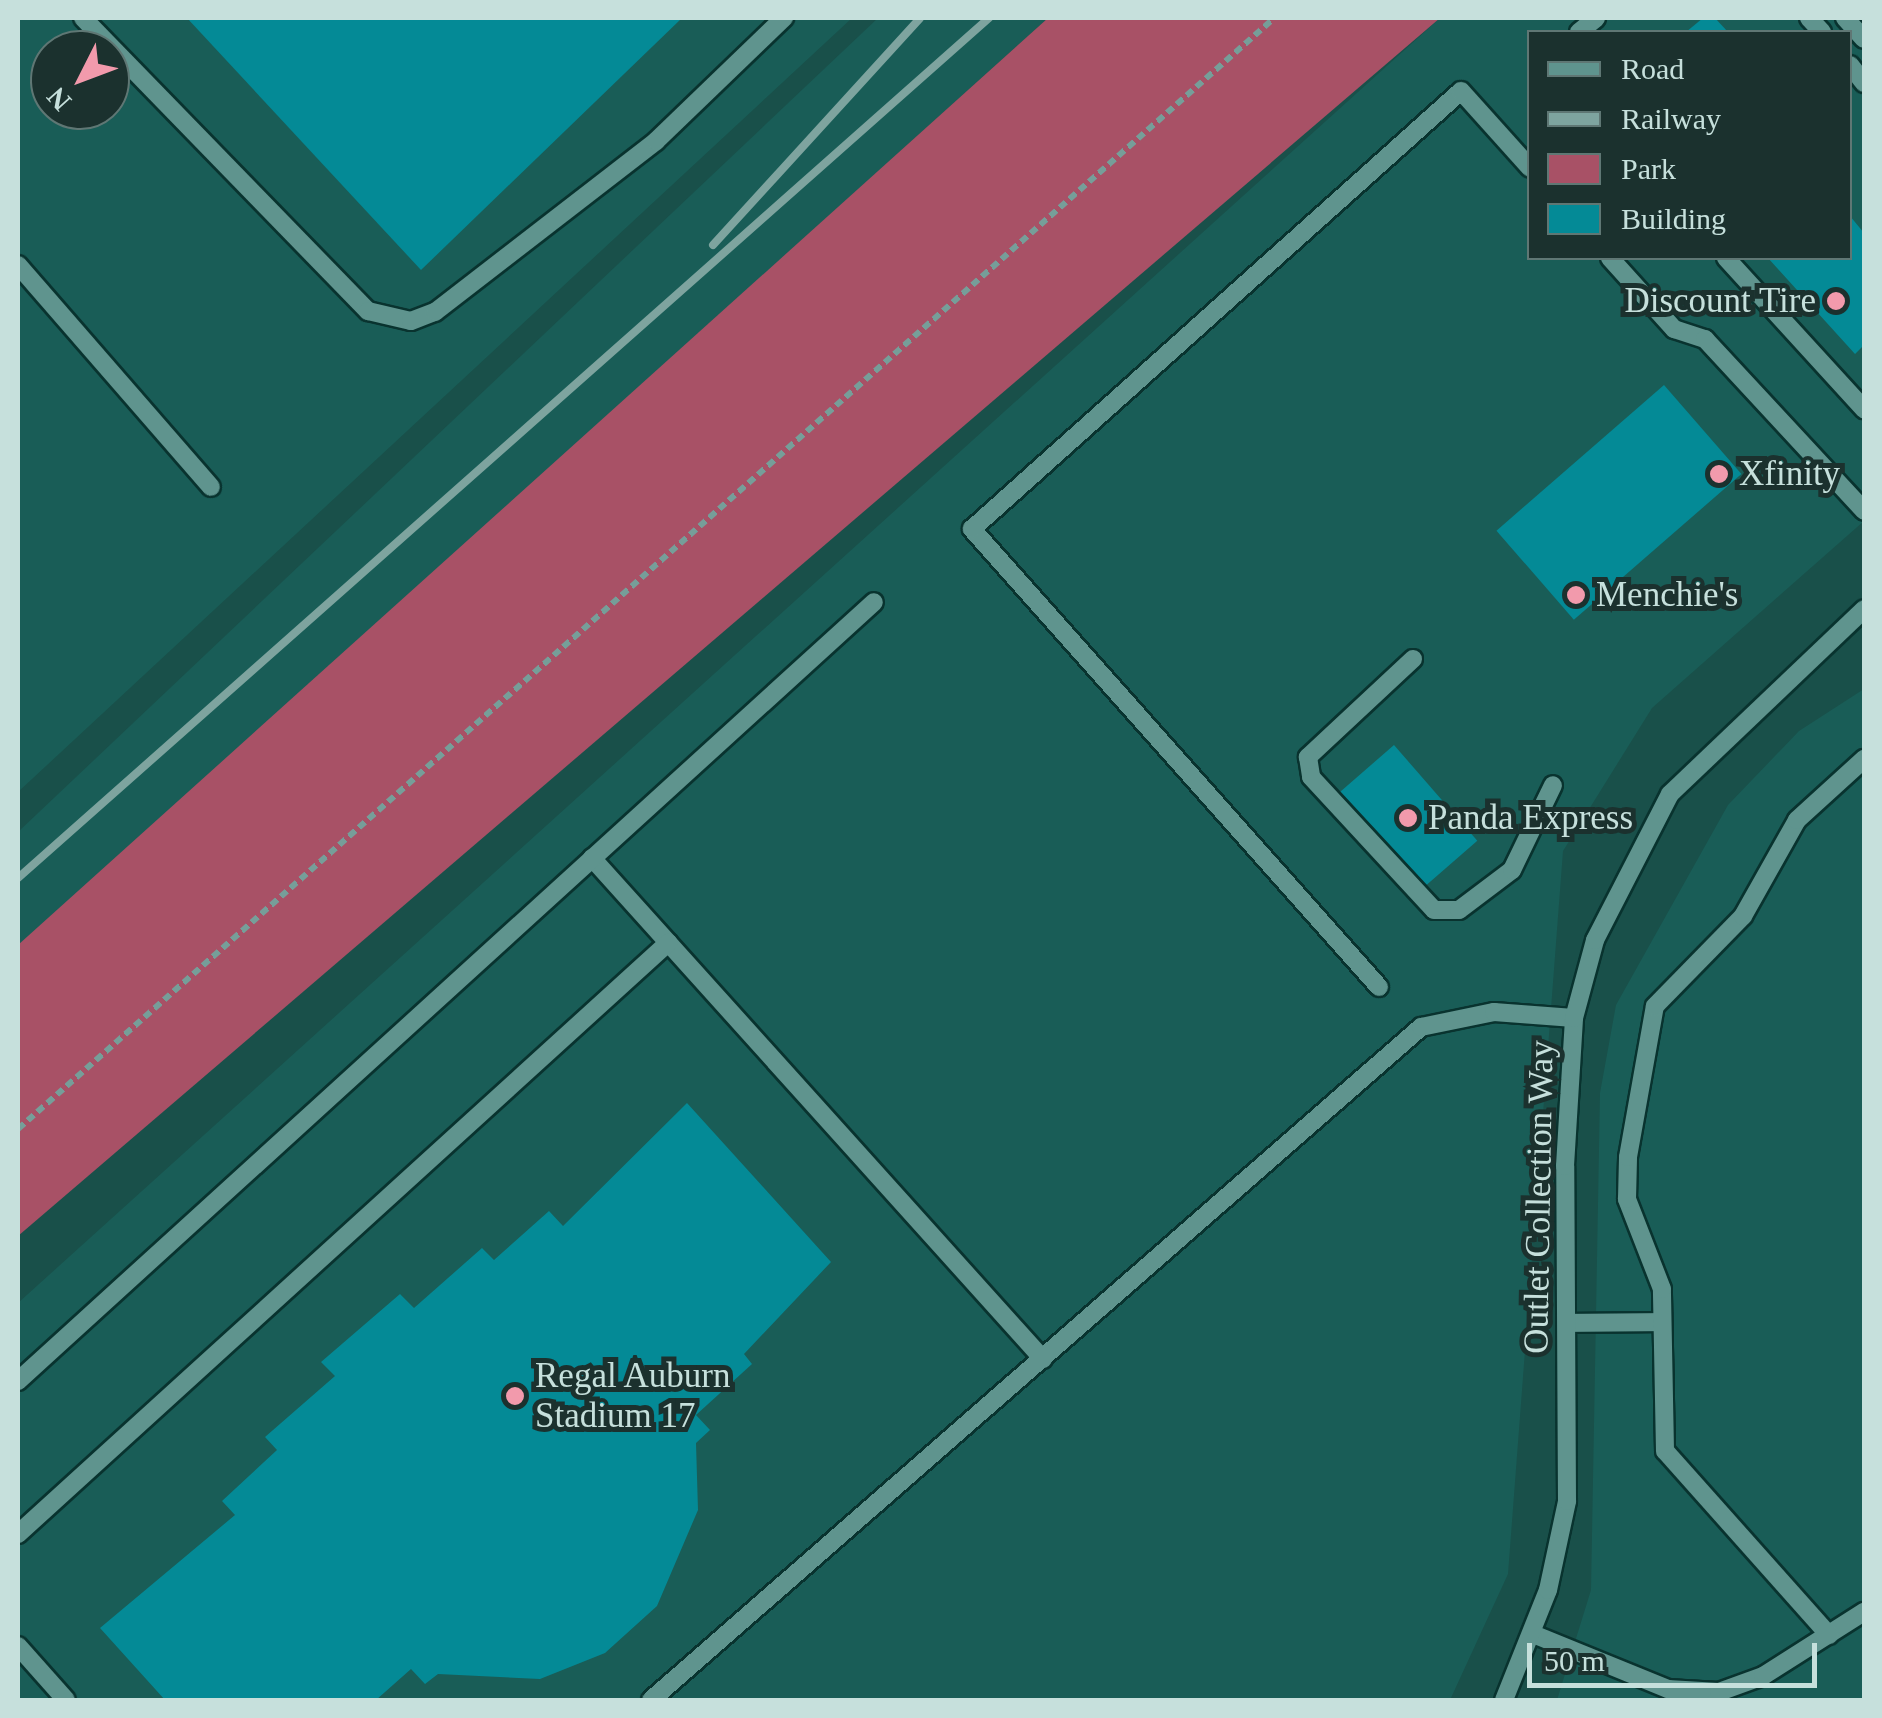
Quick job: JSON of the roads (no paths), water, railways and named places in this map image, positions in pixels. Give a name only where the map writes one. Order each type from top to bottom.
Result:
[{"type":"street","points":[[83,18],[368,311],[411,321],[435,312],[656,142],[784,18]]},
{"type":"street","points":[[1845,18],[1864,39]]},
{"type":"street","points":[[1379,987],[972,529],[1461,91],[1527,165]]},
{"type":"street","points":[[1612,260],[1674,330],[1706,339],[1864,511]]},
{"type":"street","points":[[1728,260],[1864,409]]},
{"type":"street","points":[[18,265],[211,487]]},
{"type":"street","points":[[18,1381],[874,602]]},
{"type":"street","name":"Outlet Collection Way","points":[[1504,1700],[1533,1634],[1567,1500],[1574,1018],[1595,940],[1654,817],[1714,746],[1864,609]]},
{"type":"street","points":[[1413,660],[1308,757],[1311,777],[1434,910],[1460,910],[1512,870],[1554,786]]},
{"type":"street","points":[[1829,1634],[1665,1452],[1662,1289],[1627,1199],[1646,1024],[1663,992],[1743,916],[1796,820],[1864,759]]},
{"type":"street","points":[[592,858],[1043,1359]]},
{"type":"street","points":[[18,1534],[668,942]]},
{"type":"street","points":[[651,1700],[1421,1027],[1494,1012],[1574,1018]]},
{"type":"street","points":[[1568,1324],[1662,1322]]},
{"type":"street","points":[[1533,1634],[1668,1689],[1700,1693],[1763,1676],[1864,1612]]},
{"type":"street","points":[[18,1646],[66,1700]]},
{"type":"railway","points":[[713,245],[920,18]]},
{"type":"railway","points":[[18,878],[989,18]]},
{"type":"place","name":"Discount Tire","points":[[1836,301]]},
{"type":"place","name":"Xfinity","points":[[1719,474]]},
{"type":"place","name":"Menchie's","points":[[1576,595]]},
{"type":"place","name":"Panda Express","points":[[1408,818]]},
{"type":"place","name":"Regal Auburn Stadium 17","points":[[515,1396]]}]
